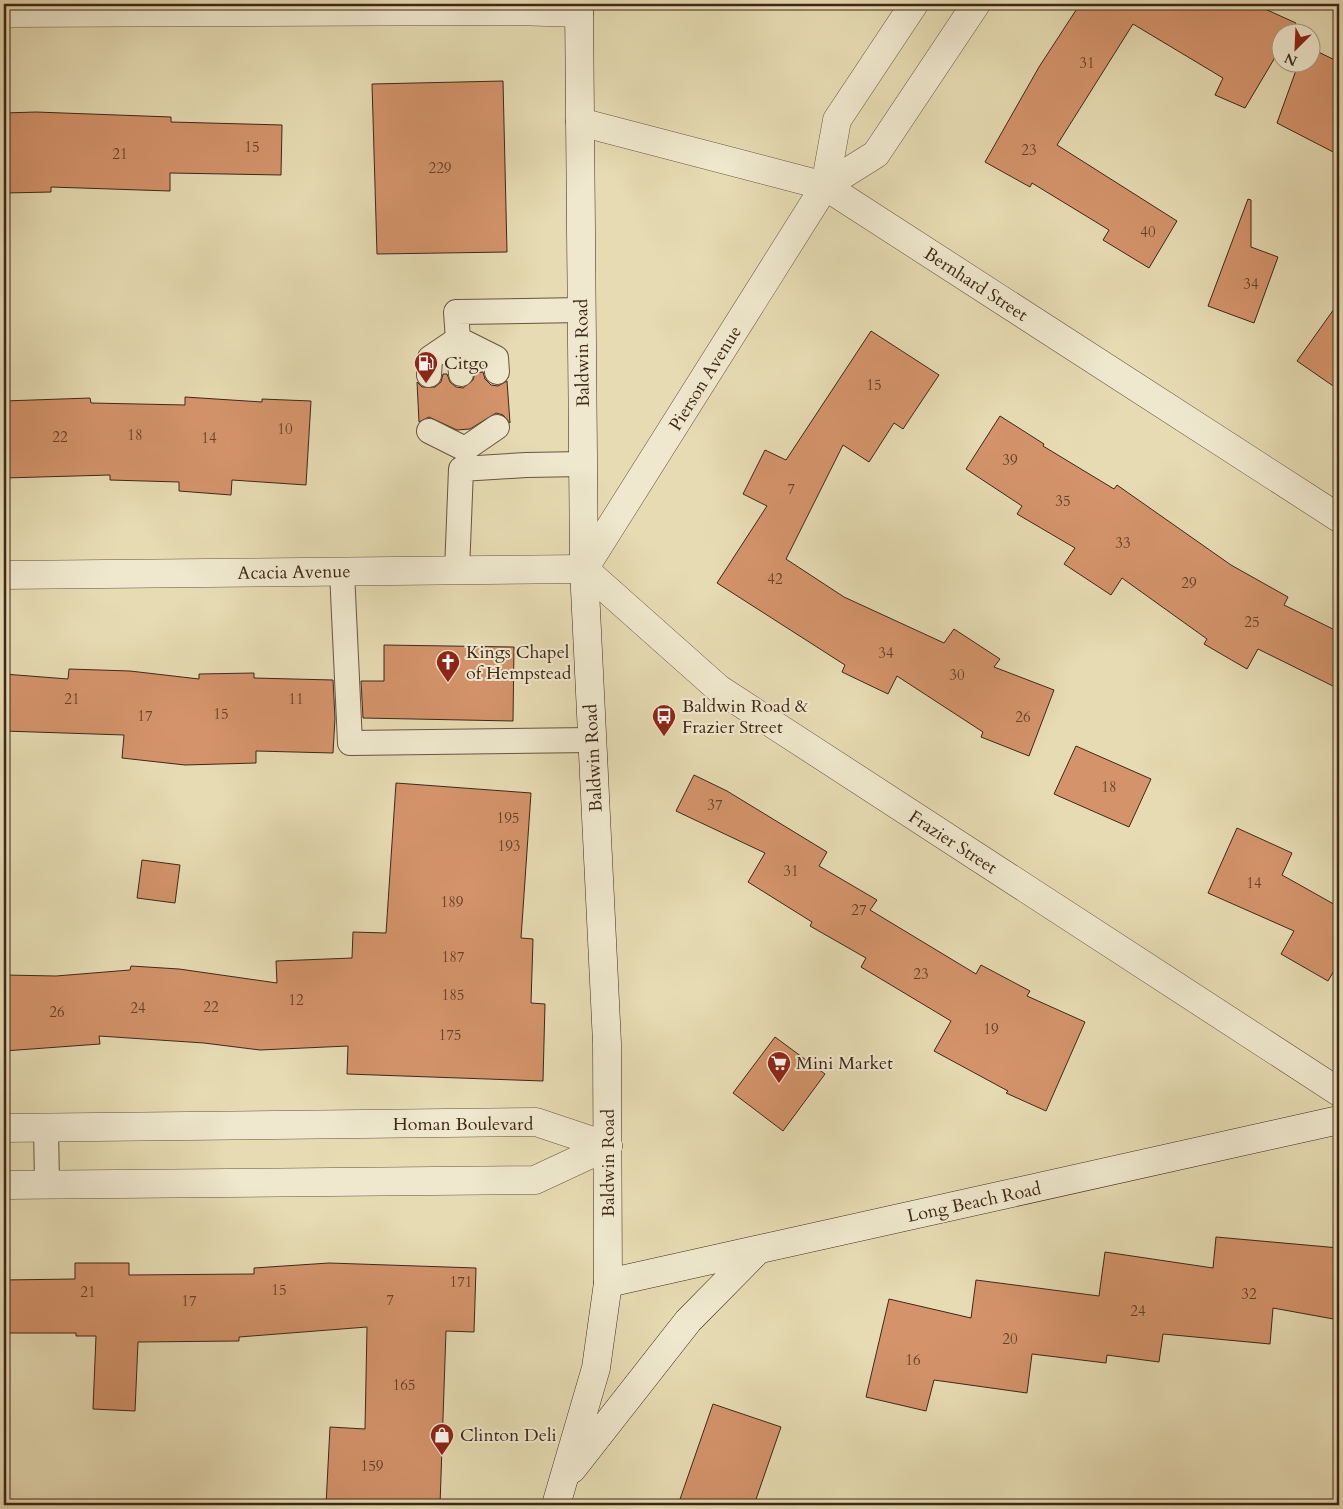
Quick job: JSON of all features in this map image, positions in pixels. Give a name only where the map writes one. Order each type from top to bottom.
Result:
[{"type":"street","name":"Pierson Avenue","points":[[584,569],[825,186],[837,120],[914,4]]},
{"type":"street","name":"Pierson Avenue","points":[[825,186],[876,154],[976,4]]},
{"type":"street","points":[[4,13],[515,11],[579,9]]},
{"type":"street","name":"Baldwin Road","points":[[560,1493],[596,1368],[608,1283],[606,1043],[584,569],[579,9]]},
{"type":"street","name":"Bernhard Street","points":[[580,122],[825,186],[1339,518]]},
{"type":"street","name":"Acacia Avenue","points":[[4,575],[584,569]]},
{"type":"street","name":"Frazier Street","points":[[584,569],[718,689],[1339,1092]]},
{"type":"street","name":"Long Beach Road","points":[[608,1283],[1339,1120]]},
{"type":"street","name":"Homan Boulevard","points":[[4,1128],[536,1122],[608,1146]]},
{"type":"street","points":[[4,1185],[535,1180],[608,1146]]},
{"type":"street","points":[[560,1493],[688,1321],[758,1250]]},
{"type":"lane","points":[[461,374],[456,312],[582,310]]},
{"type":"lane","points":[[458,339],[496,358],[497,372]]},
{"type":"lane","points":[[429,375],[430,358],[458,339]]},
{"type":"lane","points":[[463,449],[496,427]]},
{"type":"lane","points":[[429,431],[463,449],[526,464],[584,464]]},
{"type":"lane","points":[[457,571],[463,449]]},
{"type":"lane","points":[[342,572],[350,744],[592,740]]},
{"type":"lane","points":[[46,1128],[47,1184]]},
{"type":"building","points":[[1080,4],[1254,4],[1294,22],[1270,22],[1270,66],[1245,108],[1215,95],[1223,78],[1133,24],[1057,145],[1177,221],[1149,268],[1103,240],[1109,230],[1032,183],[1030,187],[985,162],[1039,67]]},
{"type":"building","points":[[1320,53],[1339,62],[1339,155],[1277,123],[1295,72],[1320,72]]},
{"type":"building","points":[[503,81],[507,252],[377,254],[372,84]]},
{"type":"building","points":[[36,112],[171,117],[171,122],[282,125],[281,175],[170,173],[170,191],[51,187],[51,192],[5,193],[4,113]]},
{"type":"building","points":[[1248,199],[1251,200],[1251,247],[1278,257],[1254,323],[1208,306]]},
{"type":"building","points":[[1339,302],[1339,390],[1297,361]]},
{"type":"building","points":[[871,331],[939,375],[903,429],[894,423],[869,462],[843,445],[786,559],[844,597],[944,643],[954,629],[1000,659],[994,667],[1054,690],[1029,756],[981,737],[983,732],[897,676],[888,694],[842,672],[845,665],[717,583],[767,506],[743,494],[765,450],[786,460]]},
{"type":"building","points":[[483,372],[485,379],[491,385],[498,386],[507,381],[510,423],[503,415],[496,413],[470,429],[457,430],[429,417],[419,422],[417,382],[422,387],[435,387],[441,382],[443,374],[447,374],[450,382],[456,387],[463,388],[473,380],[475,373]]},
{"type":"building","points":[[185,397],[262,402],[262,399],[311,401],[306,485],[232,480],[231,495],[179,491],[179,482],[110,480],[110,475],[4,478],[4,401],[90,398],[91,403],[185,405]]},
{"type":"building","points":[[1000,416],[1044,444],[1043,446],[1114,489],[1117,485],[1231,565],[1288,597],[1284,605],[1339,632],[1339,689],[1258,649],[1247,669],[1204,644],[1207,639],[1122,578],[1111,595],[1064,564],[1075,548],[1017,514],[1022,506],[966,469]]},
{"type":"building","name":"Kings Chapel of Hempstead","points":[[384,645],[514,647],[513,721],[363,718],[361,681],[384,681]]},
{"type":"building","points":[[69,669],[130,671],[199,679],[199,674],[254,673],[254,678],[333,680],[335,718],[333,753],[256,751],[256,763],[185,765],[122,758],[124,735],[4,731],[4,674],[68,679]]},
{"type":"building","points":[[1076,746],[1151,779],[1129,827],[1054,794]]},
{"type":"building","points":[[694,775],[727,791],[827,852],[819,866],[877,900],[870,910],[976,974],[981,965],[1030,991],[1027,996],[1085,1022],[1046,1111],[1006,1093],[1008,1091],[934,1051],[951,1021],[861,967],[866,958],[810,926],[812,922],[748,882],[765,853],[676,811]]},
{"type":"building","points":[[396,783],[531,793],[521,938],[533,939],[531,1003],[545,1004],[543,1081],[347,1074],[348,1046],[260,1050],[204,1043],[99,1036],[100,1044],[4,1051],[4,975],[56,976],[130,970],[131,966],[179,969],[277,983],[276,961],[352,958],[353,932],[386,933]]},
{"type":"building","points":[[1237,828],[1292,853],[1282,875],[1339,907],[1339,962],[1328,981],[1281,954],[1294,931],[1208,893]]},
{"type":"building","points":[[142,860],[180,865],[175,903],[137,898]]},
{"type":"building","name":"Mini Market","points":[[775,1037],[825,1074],[783,1131],[733,1093]]},
{"type":"building","points":[[1216,1237],[1339,1248],[1339,1320],[1273,1308],[1270,1344],[1163,1334],[1159,1362],[1107,1355],[1106,1363],[1032,1354],[1027,1393],[934,1380],[926,1411],[866,1397],[889,1299],[971,1318],[976,1280],[1099,1296],[1105,1252],[1213,1268]]},
{"type":"building","points":[[75,1263],[129,1263],[129,1275],[254,1274],[254,1268],[329,1263],[476,1268],[474,1332],[446,1331],[440,1505],[326,1505],[330,1427],[365,1429],[367,1327],[239,1337],[239,1341],[138,1342],[135,1411],[93,1409],[96,1336],[76,1336],[76,1333],[4,1333],[4,1280],[75,1279]]},
{"type":"building","points":[[713,1404],[781,1427],[754,1505],[678,1505]]},
{"type":"place","name":"Citgo","points":[[426,384]]},
{"type":"place","name":"Kings Chapel of Hempstead","points":[[448,683]]},
{"type":"place","name":"Baldwin Road & Frazier Street","points":[[664,737]]},
{"type":"place","name":"Mini Market","points":[[779,1084]]},
{"type":"place","name":"Clinton Deli","points":[[442,1456]]}]
